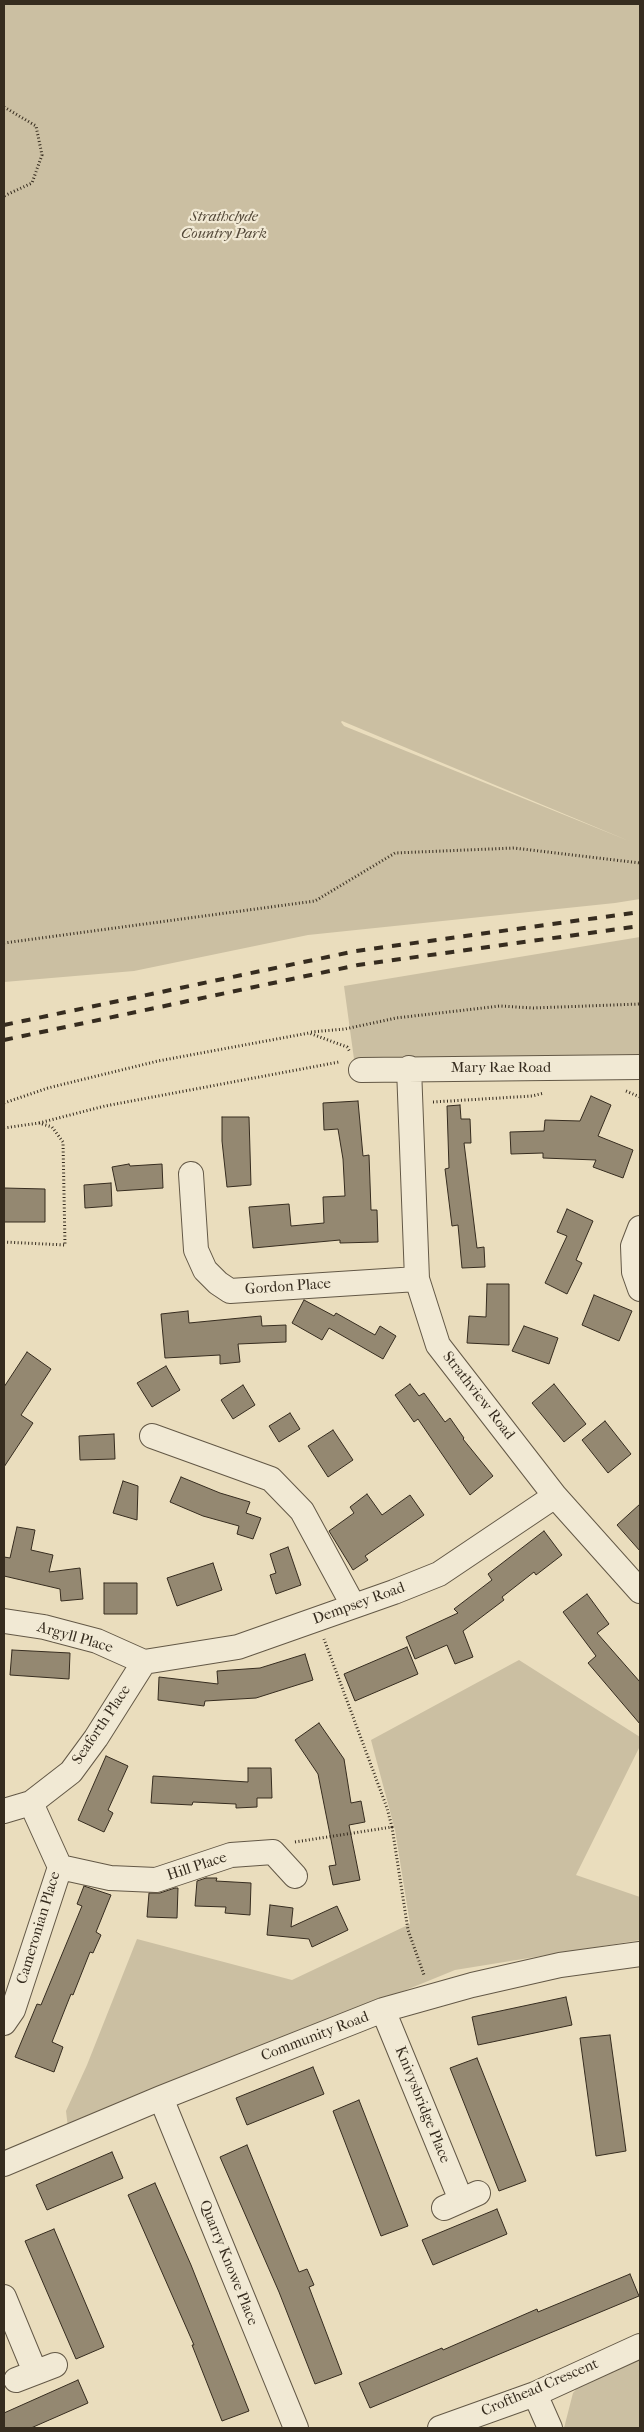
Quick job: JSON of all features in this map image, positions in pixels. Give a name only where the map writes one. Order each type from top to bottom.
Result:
[{"type":"street","name":"Mary Rae Road","points":[[358,1064],[409,1068],[640,1066]]},
{"type":"street","name":"Strathview Road","points":[[409,1068],[417,1279],[438,1345],[555,1496],[640,1591]]},
{"type":"street","name":"Gordon Place","points":[[191,1174],[196,1250],[206,1270],[218,1283],[230,1291],[417,1279]]},
{"type":"street","points":[[640,1228],[633,1246],[634,1272],[640,1289]]},
{"type":"street","points":[[152,1436],[271,1479],[302,1511],[353,1605]]},
{"type":"street","name":"Dempsey Road","points":[[144,1662],[238,1647],[394,1592],[439,1574],[555,1496]]},
{"type":"street","name":"Argyll Place","points":[[4,1621],[44,1626],[97,1641],[144,1662]]},
{"type":"street","name":"Seaforth Place","points":[[4,1811],[31,1804],[71,1772],[144,1662]]},
{"type":"street","name":"Cameronian Place","points":[[4,2023],[13,2010],[60,1867],[31,1804]]},
{"type":"street","points":[[273,1852],[295,1876]]},
{"type":"street","name":"Hill Place","points":[[60,1867],[110,1878],[156,1880],[231,1855],[273,1852]]},
{"type":"street","name":"Community Road","points":[[4,2164],[161,2098],[383,2010],[431,1996],[560,1965],[640,1954]]},
{"type":"street","name":"Knivysbridge Place","points":[[383,2010],[461,2200]]},
{"type":"street","name":"Quarry Knowe Place","points":[[161,2098],[296,2428]]},
{"type":"street","points":[[4,2297],[36,2372]]},
{"type":"street","name":"Crofthead Crescent","points":[[440,2428],[535,2394],[640,2346]]},
{"type":"street","points":[[535,2394],[550,2428]]},
{"type":"path","points":[[4,108],[36,126],[42,155],[32,183],[4,196]]},
{"type":"path","points":[[4,943],[315,902],[395,854],[514,848],[640,862]]},
{"type":"path","points":[[4,1103],[48,1088],[158,1061],[309,1032],[345,1029],[396,1018],[500,1006],[533,1008],[640,1004]]},
{"type":"path","points":[[4,1128],[39,1123],[105,1106],[358,1064],[347,1047],[309,1032]]},
{"type":"path","points":[[625,1090],[640,1096]]},
{"type":"path","points":[[410,1103],[532,1096],[550,1091]]},
{"type":"path","points":[[4,1242],[65,1245],[63,1142],[52,1127],[39,1123]]},
{"type":"path","points":[[317,1619],[387,1808],[392,1827],[408,1930],[431,1996]]},
{"type":"path","points":[[273,1852],[296,1842],[392,1827]]},
{"type":"green space","name":"Strathclyde Country Park","points":[[4,4],[640,4],[640,899],[308,935],[134,971],[4,982]],"holes":[[[342,721],[629,841],[344,726]]]},
{"type":"green space","points":[[640,937],[640,1054],[354,1059],[344,986]]},
{"type":"green space","points":[[519,1660],[640,1737],[640,1746],[576,1875],[640,1897],[640,1940],[455,1970],[68,2128],[66,2111],[87,2065],[137,1939],[292,1980],[410,1924],[395,1830],[371,1740]]},
{"type":"green space","points":[[640,2359],[640,2428],[564,2428],[573,2393],[587,2377]]},
{"type":"building","points":[[591,1096],[611,1105],[598,1136],[633,1150],[623,1178],[593,1167],[596,1160],[543,1158],[543,1153],[511,1154],[510,1132],[544,1131],[545,1120],[580,1121]]},
{"type":"building","points":[[358,1101],[363,1156],[369,1155],[371,1210],[377,1210],[378,1242],[340,1243],[340,1240],[253,1248],[249,1207],[289,1204],[291,1226],[324,1223],[323,1197],[345,1196],[343,1159],[338,1129],[324,1130],[323,1103]]},
{"type":"building","points":[[460,1105],[461,1119],[470,1119],[471,1143],[464,1143],[477,1248],[484,1247],[485,1267],[462,1268],[458,1225],[452,1226],[445,1169],[449,1168],[447,1106]]},
{"type":"building","points":[[222,1117],[249,1117],[251,1185],[227,1187],[222,1141]]},
{"type":"building","points":[[129,1164],[130,1166],[162,1164],[163,1188],[117,1191],[112,1167]]},
{"type":"building","points":[[111,1183],[112,1206],[85,1208],[84,1185]]},
{"type":"building","points":[[4,1188],[45,1189],[45,1222],[4,1222]]},
{"type":"building","points":[[567,1209],[593,1221],[576,1260],[582,1263],[567,1294],[545,1283],[567,1236],[557,1232]]},
{"type":"building","points":[[487,1284],[509,1284],[509,1345],[467,1343],[469,1316],[486,1317]]},
{"type":"building","points":[[594,1295],[632,1311],[619,1341],[582,1325]]},
{"type":"building","points":[[304,1300],[334,1316],[336,1313],[375,1335],[380,1326],[396,1336],[383,1359],[329,1328],[322,1340],[292,1323]]},
{"type":"building","points":[[188,1311],[189,1323],[261,1316],[262,1326],[286,1325],[286,1342],[238,1344],[240,1362],[220,1364],[220,1355],[165,1358],[161,1314]]},
{"type":"building","points":[[524,1326],[558,1338],[549,1364],[512,1351]]},
{"type":"building","points":[[27,1352],[51,1369],[21,1415],[33,1423],[4,1467],[4,1387]]},
{"type":"building","points":[[166,1366],[180,1390],[152,1407],[137,1383]]},
{"type":"building","points":[[410,1384],[419,1396],[424,1393],[445,1422],[450,1418],[463,1439],[493,1476],[470,1495],[418,1419],[414,1422],[395,1395]]},
{"type":"building","points":[[554,1384],[586,1424],[564,1442],[532,1403]]},
{"type":"building","points":[[243,1385],[255,1405],[233,1419],[221,1400]]},
{"type":"building","points":[[290,1413],[300,1429],[279,1442],[269,1426]]},
{"type":"building","points":[[605,1421],[631,1454],[608,1473],[582,1440]]},
{"type":"building","points":[[333,1430],[353,1460],[328,1477],[308,1446]]},
{"type":"building","points":[[114,1434],[115,1459],[80,1460],[79,1436]]},
{"type":"building","points":[[181,1477],[220,1493],[250,1502],[246,1513],[261,1518],[253,1539],[237,1534],[239,1526],[203,1516],[170,1502]]},
{"type":"building","points":[[123,1481],[138,1486],[137,1520],[113,1513]]},
{"type":"building","points":[[367,1494],[382,1515],[410,1495],[424,1515],[365,1556],[368,1560],[353,1570],[329,1531],[354,1513],[350,1507]]},
{"type":"building","points":[[640,1504],[640,1551],[617,1525]]},
{"type":"building","points":[[17,1527],[35,1530],[31,1550],[53,1555],[49,1572],[80,1568],[83,1599],[61,1601],[60,1589],[4,1576],[4,1557],[10,1558]]},
{"type":"building","points":[[544,1531],[562,1555],[536,1575],[534,1572],[502,1597],[504,1600],[463,1631],[473,1657],[455,1664],[447,1645],[415,1659],[406,1637],[458,1613],[454,1609],[492,1580],[488,1574]]},
{"type":"building","points":[[288,1547],[301,1585],[276,1594],[270,1575],[276,1573],[270,1554]]},
{"type":"building","points":[[213,1563],[222,1590],[177,1606],[167,1578]]},
{"type":"building","points":[[104,1583],[137,1583],[137,1614],[104,1614]]},
{"type":"building","points":[[587,1594],[609,1624],[597,1633],[640,1682],[640,1724],[588,1663],[596,1656],[563,1612]]},
{"type":"building","points":[[407,1647],[418,1674],[355,1701],[344,1674]]},
{"type":"building","points":[[12,1650],[70,1653],[69,1679],[10,1675]]},
{"type":"building","points":[[305,1654],[313,1680],[256,1698],[205,1701],[204,1706],[158,1700],[159,1677],[218,1684],[217,1671],[260,1668]]},
{"type":"building","points":[[319,1723],[344,1759],[351,1803],[361,1801],[365,1822],[349,1825],[360,1880],[333,1885],[329,1866],[336,1865],[318,1774],[295,1740]]},
{"type":"building","points":[[106,1756],[128,1766],[108,1810],[113,1813],[104,1832],[78,1820]]},
{"type":"building","points":[[248,1768],[271,1768],[272,1798],[257,1798],[257,1807],[236,1808],[236,1804],[193,1802],[192,1805],[151,1803],[153,1776],[248,1782]]},
{"type":"building","points":[[206,1878],[217,1878],[216,1881],[251,1883],[250,1915],[225,1913],[226,1907],[195,1906],[197,1881]]},
{"type":"building","points":[[84,1886],[111,1895],[96,1932],[101,1935],[93,1953],[90,1952],[52,2042],[63,2047],[54,2072],[15,2057],[37,2004],[41,2005],[82,1906],[77,1904]]},
{"type":"building","points":[[178,1888],[177,1918],[147,1917],[149,1893],[160,1893]]},
{"type":"building","points":[[270,1905],[293,1908],[291,1927],[337,1906],[348,1930],[312,1947],[309,1939],[267,1935]]},
{"type":"building","points":[[566,1997],[572,2025],[478,2045],[472,2017]]},
{"type":"building","points":[[610,2035],[626,2151],[596,2156],[580,2038]]},
{"type":"building","points":[[477,2058],[526,2181],[499,2191],[450,2068]]},
{"type":"building","points":[[313,2067],[324,2094],[247,2125],[236,2098]]},
{"type":"building","points":[[359,2100],[408,2226],[381,2236],[333,2111]]},
{"type":"building","points":[[247,2145],[299,2272],[307,2269],[314,2285],[309,2287],[342,2374],[315,2384],[279,2292],[220,2157]]},
{"type":"building","points":[[112,2152],[123,2178],[47,2210],[36,2185]]},
{"type":"building","points":[[155,2183],[191,2265],[249,2411],[222,2421],[192,2345],[194,2345],[128,2195]]},
{"type":"building","points":[[497,2209],[507,2234],[433,2265],[422,2240]]},
{"type":"building","points":[[54,2229],[104,2347],[76,2359],[25,2241]]},
{"type":"building","points":[[630,2274],[639,2296],[370,2408],[359,2383],[442,2348],[443,2350],[537,2309],[538,2312]]},
{"type":"building","points":[[78,2380],[88,2403],[31,2428],[4,2428],[4,2413]]},
{"type":"railway","points":[[4,1025],[356,951],[640,912]]},
{"type":"railway","points":[[4,1040],[358,965],[640,926]]}]
